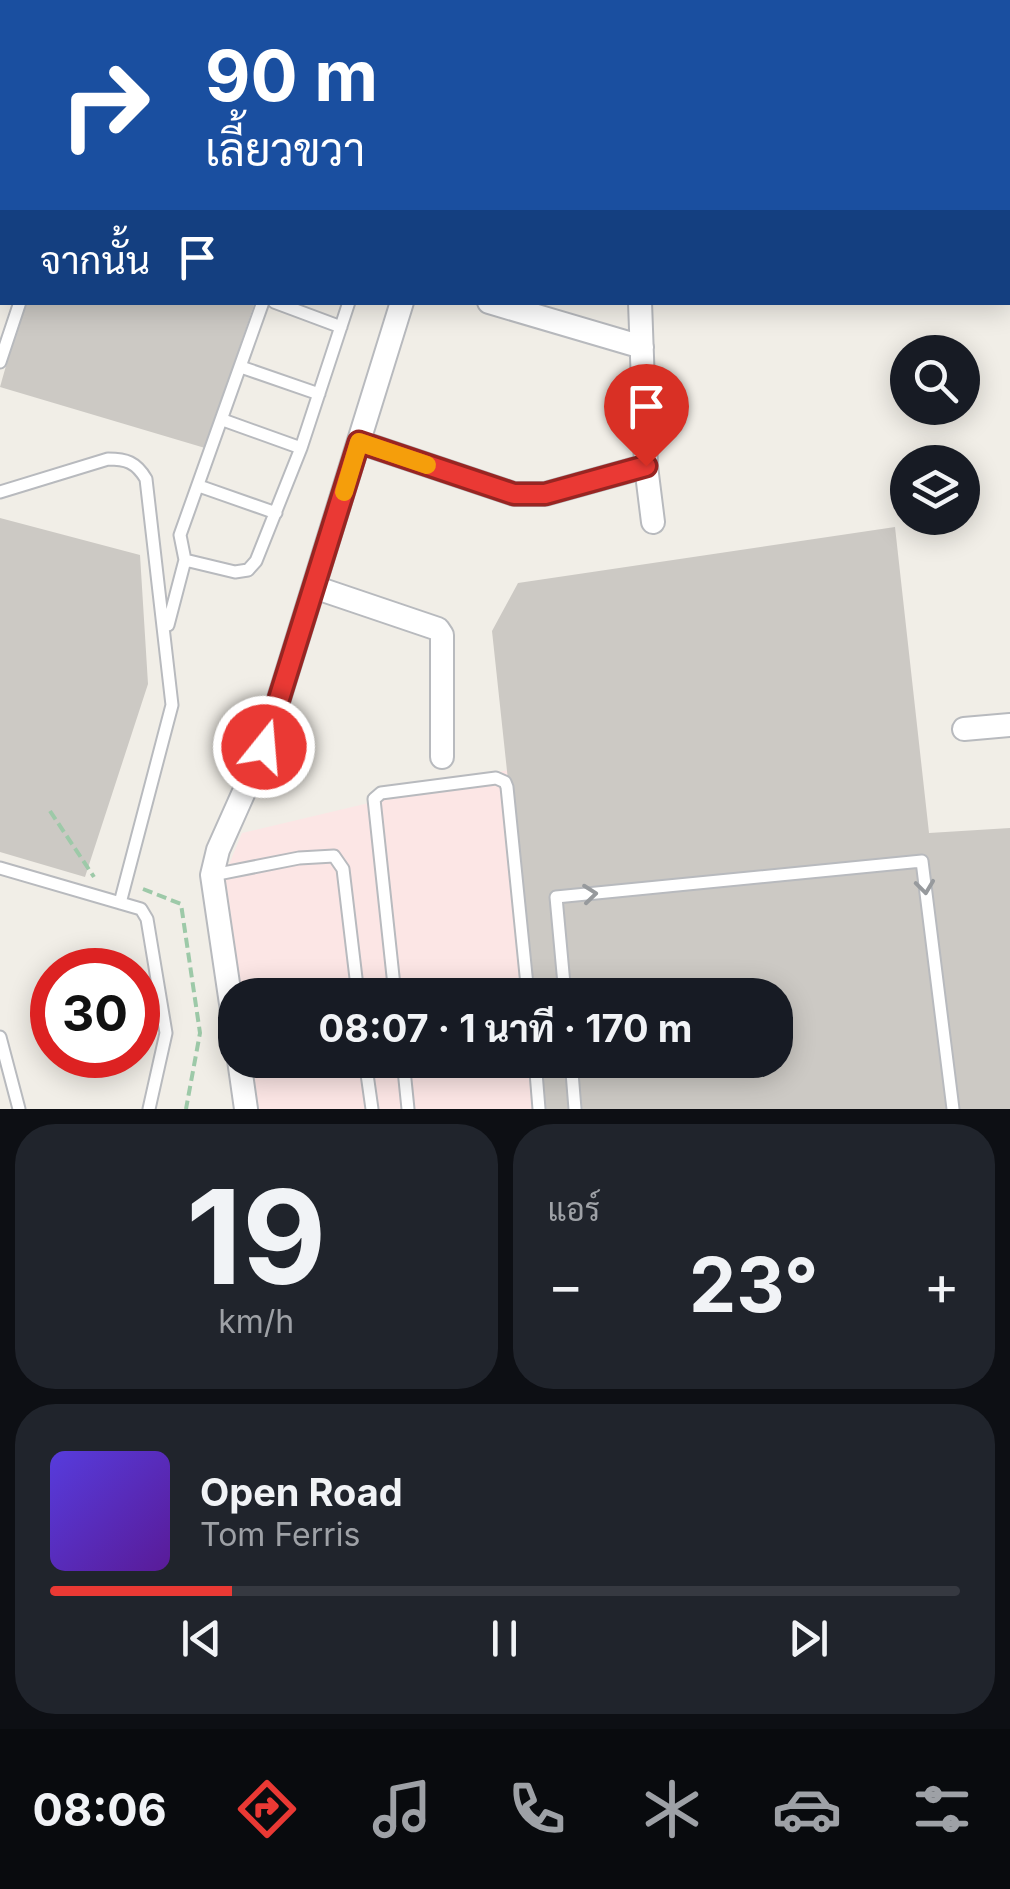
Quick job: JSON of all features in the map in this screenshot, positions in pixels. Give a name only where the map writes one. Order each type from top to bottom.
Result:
[{"type":"street","points":[[227,978],[212,875],[218,850],[264,747],[401,305]]},
{"type":"street","points":[[500,305],[642,347]]},
{"type":"street","points":[[640,305],[646,466],[653,522]]},
{"type":"street","points":[[359,442],[514,494],[545,494],[646,466]]},
{"type":"street","points":[[314,587],[438,628],[442,635],[442,757]]},
{"type":"street","points":[[964,730],[1010,725]]},
{"type":"street","points":[[242,1078],[246,1109]]},
{"type":"lane","points":[[0,362],[19,305]]},
{"type":"lane","points":[[166,634],[185,560],[180,535],[262,305]]},
{"type":"lane","points":[[282,305],[341,327]]},
{"type":"lane","points":[[185,560],[235,572],[248,570],[256,560],[301,448],[347,305]]},
{"type":"lane","points":[[241,367],[319,394]]},
{"type":"lane","points":[[222,420],[301,448]]},
{"type":"lane","points":[[0,492],[108,459],[125,459],[140,468],[149,492],[172,705],[120,903]]},
{"type":"lane","points":[[199,486],[276,512]]},
{"type":"lane","points":[[393,978],[374,799],[381,794],[496,778],[507,787],[526,978]]},
{"type":"lane","points":[[212,875],[299,858],[334,856],[344,868],[356,978]]},
{"type":"lane","points":[[563,978],[556,898],[922,861],[953,1109]]},
{"type":"lane","points":[[0,868],[140,909],[148,918],[166,1033],[149,1109]]},
{"type":"lane","points":[[0,1036],[19,1109]]},
{"type":"lane","points":[[368,1078],[372,1109]]},
{"type":"lane","points":[[404,1078],[408,1109]]},
{"type":"lane","points":[[536,1078],[540,1109]]},
{"type":"lane","points":[[572,1078],[575,1109]]},
{"type":"path","points":[[50,810],[94,875],[92,885]]},
{"type":"path","points":[[126,883],[181,904],[200,1032],[186,1109]]},
{"type":"shaded area","points":[[508,770],[529,978],[240,978],[225,874],[242,833]]},
{"type":"shaded area","points":[[255,1078],[540,1078],[543,1109],[259,1109]]},
{"type":"building","points":[[23,305],[254,305],[205,448],[0,387]]},
{"type":"building","points":[[0,518],[140,555],[148,684],[85,877],[0,852]]},
{"type":"building","points":[[890,528],[890,535],[896,535],[929,833],[1010,828],[1010,1109],[543,1109],[540,1078],[793,1078],[793,978],[529,978],[492,631],[518,583]]},
{"type":"slow traffic","points":[[344,492],[359,442],[427,465]]},
{"type":"route","points":[[264,747],[359,442],[514,494],[545,494],[646,466]]}]
